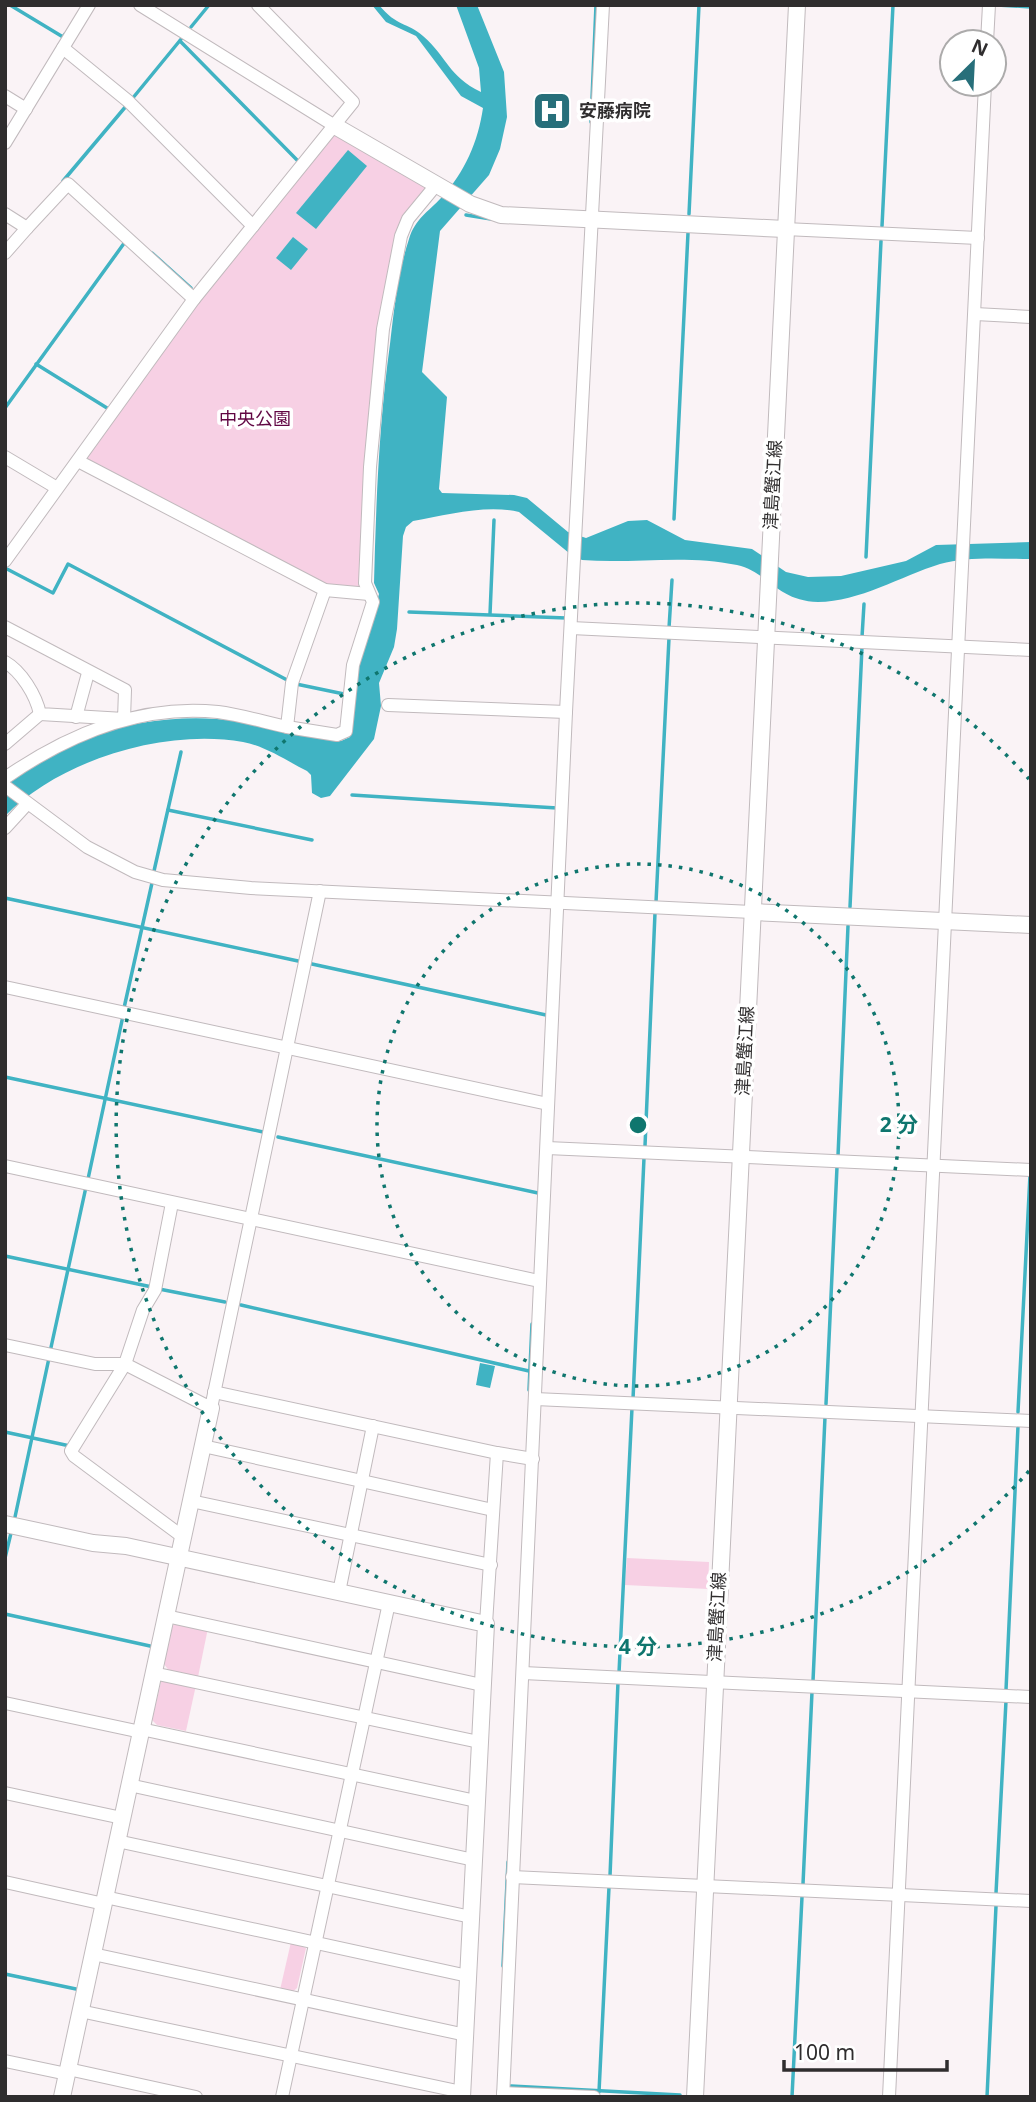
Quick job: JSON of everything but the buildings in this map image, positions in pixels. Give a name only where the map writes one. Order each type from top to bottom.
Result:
[{"type":"street","points":[[5,143],[89,5]]},
{"type":"street","points":[[140,5],[335,126],[470,204],[500,215],[978,238]]},
{"type":"street","points":[[5,561],[194,299],[354,102],[258,5]]},
{"type":"street","points":[[594,2097],[503,2095],[523,1673],[529,1458],[535,1399],[536,1280],[547,1148],[545,1103],[576,534],[588,219],[603,5]]},
{"type":"street","name":"津島蟹江線","points":[[695,2097],[797,5]]},
{"type":"street","points":[[988,28],[989,5]]},
{"type":"street","points":[[63,48],[128,102],[253,226]]},
{"type":"street","points":[[5,96],[26,109]]},
{"type":"street","points":[[889,2097],[984,98]]},
{"type":"street","points":[[5,253],[68,184],[194,299]]},
{"type":"street","points":[[5,744],[40,714],[124,719],[215,712],[337,735],[346,731],[353,665],[373,602],[365,583],[370,480],[383,329],[401,236],[408,219],[440,187]]},
{"type":"street","points":[[5,214],[27,228]]},
{"type":"street","points":[[975,314],[1031,317]]},
{"type":"street","points":[[5,457],[57,488]]},
{"type":"street","points":[[78,461],[325,590],[369,594]]},
{"type":"street","points":[[287,727],[292,683],[325,590]]},
{"type":"street","points":[[5,627],[88,673],[125,690],[124,719]]},
{"type":"street","points":[[571,628],[1031,650]]},
{"type":"street","points":[[5,662],[16,668],[38,705],[40,714]]},
{"type":"street","points":[[76,717],[88,673]]},
{"type":"street","points":[[388,705],[566,712]]},
{"type":"street","points":[[5,778],[92,729],[124,719]]},
{"type":"street","points":[[5,786],[111,861],[163,880],[320,891],[1031,925]]},
{"type":"street","points":[[5,828],[26,803]]},
{"type":"street","points":[[62,2097],[320,891]]},
{"type":"street","points":[[5,987],[545,1103]]},
{"type":"street","points":[[547,1148],[1031,1170]]},
{"type":"street","points":[[5,1166],[536,1280]]},
{"type":"street","points":[[172,1203],[155,1290],[143,1310],[125,1364],[71,1451],[74,1457],[183,1537]]},
{"type":"street","points":[[5,1345],[95,1364],[125,1364],[212,1400],[373,1426],[529,1458]]},
{"type":"street","points":[[535,1399],[1031,1421]]},
{"type":"street","points":[[339,1592],[373,1426]]},
{"type":"street","points":[[203,1446],[492,1510]]},
{"type":"street","points":[[80,2011],[291,2054],[462,2094],[482,1685],[497,1452]]},
{"type":"street","points":[[191,1501],[491,1565]]},
{"type":"street","points":[[5,1524],[486,1624]]},
{"type":"street","points":[[282,2097],[389,1603]]},
{"type":"street","points":[[166,1616],[482,1685]]},
{"type":"street","points":[[153,1673],[479,1742]]},
{"type":"street","points":[[523,1673],[1031,1697]]},
{"type":"street","points":[[5,1703],[353,1773],[476,1801]]},
{"type":"street","points":[[129,1785],[474,1860]]},
{"type":"street","points":[[5,1793],[122,1818]]},
{"type":"street","points":[[117,1841],[471,1917]]},
{"type":"street","points":[[512,1877],[1031,1901]]},
{"type":"street","points":[[5,1882],[468,1976]]},
{"type":"street","points":[[93,1954],[466,2035]]},
{"type":"street","points":[[5,2061],[196,2097]]},
{"type":"green space","name":"中央公園","points":[[338,134],[426,187],[397,235],[362,586],[359,589],[327,586],[86,461],[86,456],[210,286],[334,135]]},
{"type":"green space","points":[[627,1558],[709,1562],[708,1589],[625,1585]]},
{"type":"green space","points":[[179,1622],[208,1628],[198,1677],[170,1672],[164,1664],[172,1626]]},
{"type":"green space","points":[[166,1678],[196,1685],[186,1731],[157,1725],[152,1720],[161,1682]]},
{"type":"green space","points":[[291,1942],[306,1948],[297,1988],[291,1993],[280,1990]]},
{"type":"water","points":[[372,5],[379,5],[391,17],[423,36],[462,80],[481,92],[479,68],[456,5],[477,5],[504,72],[507,117],[500,149],[489,175],[440,231],[422,372],[447,397],[439,489],[442,493],[514,495],[527,498],[568,532],[586,538],[628,521],[647,520],[685,540],[752,549],[786,572],[808,577],[841,576],[906,561],[936,545],[1031,542],[1031,559],[985,558],[951,561],[849,598],[818,602],[792,597],[757,574],[737,565],[698,560],[582,560],[569,553],[519,512],[480,510],[413,521],[406,527],[403,536],[397,629],[394,647],[379,683],[381,706],[374,739],[330,796],[321,798],[312,793],[311,775],[307,771],[259,747],[243,742],[213,739],[181,740],[148,744],[84,764],[28,796],[5,816],[5,785],[67,747],[124,726],[200,718],[236,721],[341,741],[350,737],[359,662],[379,594],[374,583],[381,434],[386,374],[402,265],[415,226],[441,198],[464,167],[478,133],[483,108],[461,96],[416,36],[386,22]]},
{"type":"water","points":[[348,150],[367,166],[316,229],[296,213]]},
{"type":"water","points":[[293,237],[308,249],[291,270],[276,258]]},
{"type":"water","points":[[480,1363],[495,1366],[490,1388],[476,1385]]},
{"type":"waterway","points":[[10,5],[63,37],[65,34]]},
{"type":"waterway","points":[[191,27],[209,5]]},
{"type":"waterway","points":[[591,122],[596,5]]},
{"type":"waterway","points":[[689,214],[699,5]]},
{"type":"waterway","points":[[882,226],[893,5]]},
{"type":"waterway","points":[[997,5],[1031,7]]},
{"type":"waterway","points":[[132,99],[182,38]]},
{"type":"waterway","points":[[180,41],[297,160]]},
{"type":"waterway","points":[[63,181],[127,105]]},
{"type":"waterway","points":[[466,215],[491,219]]},
{"type":"waterway","points":[[674,519],[688,233]]},
{"type":"waterway","points":[[866,557],[881,241]]},
{"type":"waterway","points":[[5,408],[125,242]]},
{"type":"waterway","points":[[152,253],[191,288]]},
{"type":"waterway","points":[[36,364],[107,408]]},
{"type":"waterway","points":[[490,614],[494,520]]},
{"type":"waterway","points":[[7,569],[53,593],[68,564],[289,681]]},
{"type":"waterway","points":[[669,628],[672,580]]},
{"type":"waterway","points":[[862,637],[864,604]]},
{"type":"waterway","points":[[409,612],[566,618]]},
{"type":"waterway","points":[[656,902],[669,638]]},
{"type":"waterway","points":[[850,907],[862,647]]},
{"type":"waterway","points":[[296,684],[344,694]]},
{"type":"waterway","points":[[154,871],[181,752]]},
{"type":"waterway","points":[[352,795],[557,808]]},
{"type":"waterway","points":[[168,810],[312,840]]},
{"type":"waterway","points":[[124,1008],[152,883]]},
{"type":"waterway","points":[[5,898],[298,961]]},
{"type":"waterway","points":[[645,1146],[655,913]]},
{"type":"waterway","points":[[838,1156],[848,926]]},
{"type":"waterway","points":[[312,964],[546,1015]]},
{"type":"waterway","points":[[88,1179],[123,1016]]},
{"type":"waterway","points":[[5,1077],[263,1132]]},
{"type":"waterway","points":[[278,1137],[538,1193]]},
{"type":"waterway","points":[[633,1399],[644,1158]]},
{"type":"waterway","points":[[826,1404],[837,1167]]},
{"type":"waterway","points":[[1018,1412],[1030,1175]]},
{"type":"waterway","points":[[50,1352],[86,1187]]},
{"type":"waterway","points":[[5,1256],[152,1287]]},
{"type":"waterway","points":[[159,1289],[225,1302]]},
{"type":"waterway","points":[[241,1305],[529,1371]]},
{"type":"waterway","points":[[529,1390],[532,1324]]},
{"type":"waterway","points":[[15,1517],[49,1358]]},
{"type":"waterway","points":[[619,1673],[632,1408]]},
{"type":"waterway","points":[[813,1681],[825,1417]]},
{"type":"waterway","points":[[1006,1690],[1018,1426]]},
{"type":"waterway","points":[[5,1432],[70,1446]]},
{"type":"waterway","points":[[5,1558],[11,1533]]},
{"type":"waterway","points":[[5,1614],[150,1646]]},
{"type":"waterway","points":[[610,1876],[618,1682]]},
{"type":"waterway","points":[[803,1884],[812,1692]]},
{"type":"waterway","points":[[996,1893],[1006,1701]]},
{"type":"waterway","points":[[503,1966],[508,1862]]},
{"type":"waterway","points":[[599,2092],[609,1887]]},
{"type":"waterway","points":[[792,2097],[802,1897]]},
{"type":"waterway","points":[[987,2097],[996,1906]]},
{"type":"waterway","points":[[5,1974],[76,1989]]},
{"type":"waterway","points":[[511,2086],[680,2095]]},
{"type":"place","name":"安藤病院","points":[[552,111]]}]
